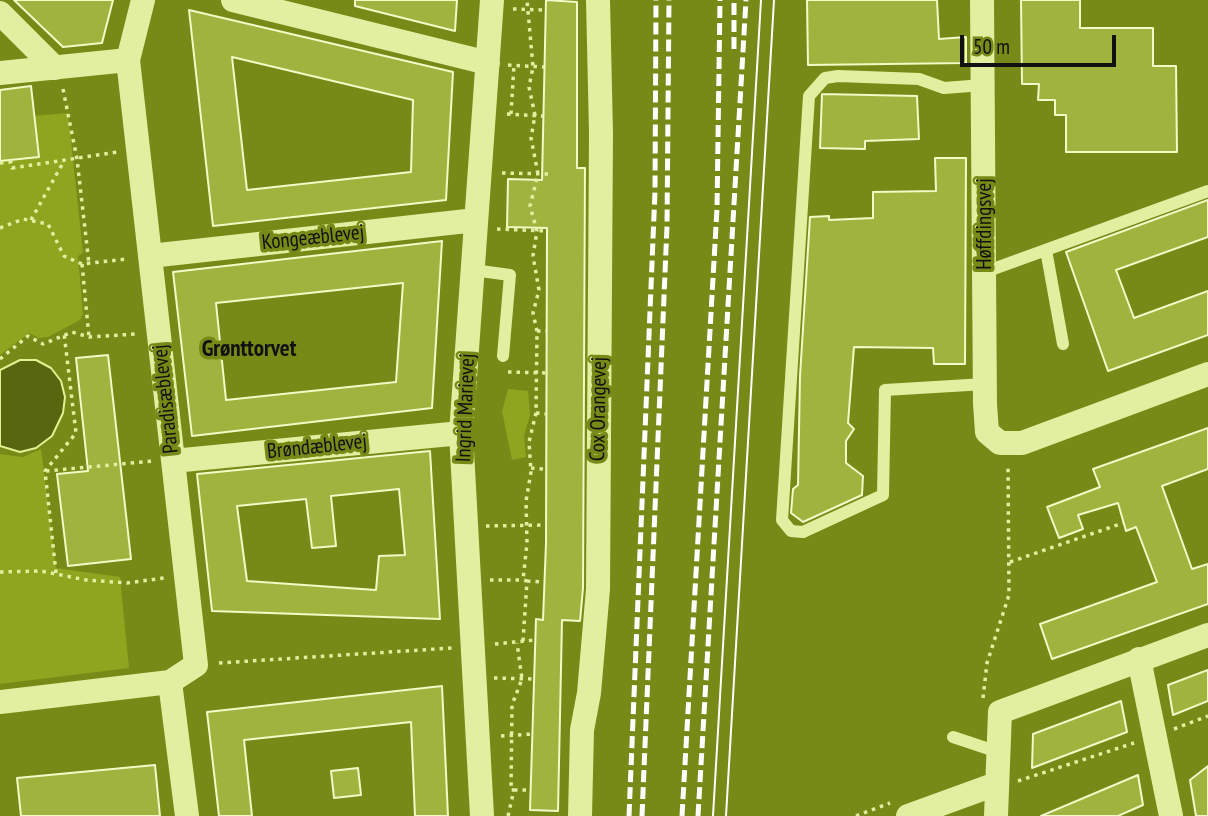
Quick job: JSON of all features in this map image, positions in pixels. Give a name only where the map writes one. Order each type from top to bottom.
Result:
[{"type":"street","points":[[8,0],[0,11],[55,68]]},
{"type":"street","points":[[0,73],[128,60],[143,0]]},
{"type":"street","points":[[233,0],[488,63]]},
{"type":"street","name":"Ingrid Marievej","points":[[482,816],[461,433],[492,0]]},
{"type":"street","name":"Cox Orangevej","points":[[580,816],[582,730],[589,693],[598,589],[601,134],[598,0]]},
{"type":"street","name":"Høffdingsvej","points":[[982,0],[985,422],[988,432],[1004,444]]},
{"type":"street","name":"Paradisæblevej","points":[[128,60],[196,665],[170,682]]},
{"type":"street","name":"Kongeæblevej","points":[[150,256],[476,224]]},
{"type":"street","points":[[1004,444],[1022,443],[1208,374]]},
{"type":"street","name":"Brøndæblevej","points":[[173,461],[461,433]]},
{"type":"street","points":[[996,816],[998,752],[991,707],[1208,635]]},
{"type":"street","points":[[1139,659],[1171,816]]},
{"type":"street","points":[[0,702],[170,682],[187,816]]},
{"type":"street","points":[[908,816],[996,784]]},
{"type":"lane","points":[[983,85],[944,88],[919,79],[838,76],[825,78],[809,96],[782,520],[791,531],[803,532],[883,495],[885,390],[985,384]]},
{"type":"lane","points":[[985,272],[1208,191]]},
{"type":"lane","points":[[1046,250],[1063,344]]},
{"type":"lane","points":[[473,270],[510,275],[503,356]]},
{"type":"lane","points":[[953,737],[998,752]]},
{"type":"path","points":[[523,641],[526,501],[531,468],[529,442],[536,413],[534,372],[537,331],[533,313],[539,290],[533,256],[537,231],[530,206],[538,174],[531,138],[535,116],[528,87],[533,67],[527,0]]},
{"type":"path","points":[[527,9],[545,10]]},
{"type":"path","points":[[511,114],[514,65]]},
{"type":"path","points":[[533,67],[544,67]]},
{"type":"path","points":[[55,68],[68,103],[89,264]]},
{"type":"path","points":[[485,113],[543,116]]},
{"type":"path","points":[[0,163],[11,162],[12,168],[138,149]]},
{"type":"path","points":[[31,220],[64,160]]},
{"type":"path","points":[[480,173],[549,174]]},
{"type":"path","points":[[0,228],[23,219],[48,224],[64,256],[82,264],[150,256]]},
{"type":"path","points":[[476,224],[547,231]]},
{"type":"path","points":[[82,264],[89,337]]},
{"type":"path","points":[[539,290],[546,290]]},
{"type":"path","points":[[537,331],[546,331]]},
{"type":"path","points":[[0,359],[29,336],[43,344],[64,333],[89,337],[158,332]]},
{"type":"path","points":[[56,573],[45,471],[76,433],[64,333]]},
{"type":"path","points":[[534,372],[548,373]]},
{"type":"path","points":[[536,413],[546,414]]},
{"type":"path","points":[[991,707],[987,663],[1009,595],[1004,444]]},
{"type":"path","points":[[45,471],[173,461]]},
{"type":"path","points":[[531,468],[544,469]]},
{"type":"path","points":[[1010,562],[1123,523]]},
{"type":"path","points":[[467,526],[546,525]]},
{"type":"path","points":[[0,572],[56,573],[86,580],[127,583],[186,576]]},
{"type":"path","points":[[470,580],[544,582]]},
{"type":"path","points":[[218,663],[535,640]]},
{"type":"path","points":[[516,642],[523,679],[512,705],[514,735],[511,790],[530,790]]},
{"type":"path","points":[[523,679],[533,679]]},
{"type":"path","points":[[996,784],[1031,779],[1208,716]]},
{"type":"path","points":[[514,735],[532,734]]},
{"type":"path","points":[[508,816],[514,790]]},
{"type":"shaded area","points":[[68,113],[83,253],[78,256],[83,314],[80,320],[48,337],[39,338],[29,333],[0,355],[0,161],[38,157],[34,116]]},
{"type":"shaded area","points":[[20,360],[36,360],[51,368],[61,381],[65,397],[63,413],[52,436],[36,448],[20,452],[0,446],[0,370]]},
{"type":"shaded area","points":[[508,389],[528,391],[530,415],[524,436],[526,457],[512,460],[502,411]]},
{"type":"shaded area","points":[[41,449],[56,568],[120,577],[129,668],[0,684],[0,454],[23,457]]},
{"type":"building","points":[[14,0],[113,0],[102,43],[63,47]]},
{"type":"building","points":[[355,0],[457,0],[455,31],[355,6]]},
{"type":"building","points":[[546,0],[577,2],[577,168],[585,168],[583,588],[580,621],[562,620],[558,811],[530,810],[536,619],[543,620],[546,543],[547,228],[507,227],[508,179],[542,180]]},
{"type":"building","points":[[807,0],[937,0],[939,39],[966,37],[966,63],[808,65]]},
{"type":"building","points":[[1021,0],[1080,0],[1080,28],[1153,28],[1153,66],[1176,66],[1177,152],[1066,152],[1066,115],[1055,115],[1055,100],[1038,100],[1039,84],[1022,84]]},
{"type":"building","points":[[189,10],[453,72],[446,200],[213,226]],"holes":[[[232,57],[413,100],[411,172],[247,190]]]},
{"type":"building","points":[[31,86],[39,157],[0,161],[0,90]]},
{"type":"building","points":[[822,94],[917,96],[919,139],[865,141],[865,149],[820,148]]},
{"type":"building","points":[[935,158],[966,158],[965,364],[934,364],[933,348],[854,347],[848,423],[854,429],[846,441],[846,463],[863,476],[862,495],[803,522],[791,513],[793,489],[798,485],[800,376],[810,217],[829,216],[829,220],[873,218],[873,192],[936,191]]},
{"type":"building","points":[[1208,200],[1208,237],[1116,270],[1134,318],[1208,291],[1208,335],[1108,371],[1066,252]]},
{"type":"building","points":[[442,241],[432,408],[192,436],[173,272]],"holes":[[[403,283],[396,382],[226,400],[216,303]]]},
{"type":"building","points":[[108,355],[131,559],[68,566],[57,474],[88,471],[76,358]]},
{"type":"building","points":[[1208,428],[1208,469],[1162,486],[1192,569],[1208,564],[1208,604],[1052,659],[1040,624],[1157,582],[1136,527],[1126,531],[1118,503],[1078,515],[1083,529],[1059,538],[1047,507],[1100,487],[1093,469]]},
{"type":"building","points":[[430,451],[440,619],[212,611],[197,474]],"holes":[[[399,489],[405,555],[379,556],[376,590],[247,581],[237,506],[306,499],[312,548],[336,546],[331,496]]]},
{"type":"building","points":[[1208,670],[1208,701],[1173,715],[1168,685]]},
{"type":"building","points":[[442,686],[448,816],[415,816],[411,722],[244,740],[252,816],[219,816],[207,712]]},
{"type":"building","points":[[1121,701],[1127,732],[1032,768],[1033,734]]},
{"type":"building","points":[[155,765],[160,816],[21,816],[17,778]]},
{"type":"building","points":[[1208,766],[1208,816],[1196,816],[1190,780]]},
{"type":"building","points":[[358,768],[361,795],[334,798],[331,771]]},
{"type":"building","points":[[1138,775],[1143,805],[1118,816],[1041,816]]},
{"type":"tram line","points":[[713,816],[761,0]]},
{"type":"tram line","points":[[726,816],[774,0]]},
{"type":"railway","points":[[629,816],[655,191],[656,0]]},
{"type":"railway","points":[[642,816],[667,226],[669,0]]},
{"type":"railway","points":[[682,816],[717,209],[720,0]]},
{"type":"railway","points":[[734,0],[734,49]]},
{"type":"railway","points":[[698,816],[746,0]]},
{"type":"district","name":"Grønttorvet","points":[[249,349]]}]
